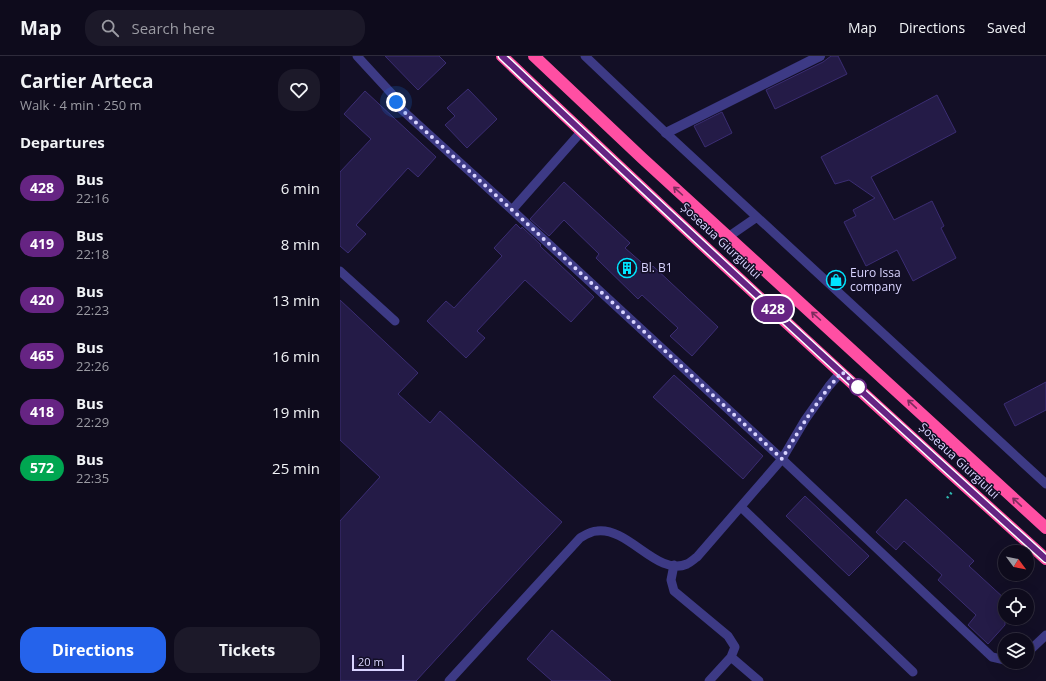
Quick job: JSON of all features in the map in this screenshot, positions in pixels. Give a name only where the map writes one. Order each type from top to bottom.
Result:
[{"type":"highway","name":"Șoseaua Giurgiului","points":[[502,56],[581,132],[960,482],[1046,559]]},
{"type":"highway","name":"Șoseaua Giurgiului","points":[[534,56],[642,158],[1046,528]]},
{"type":"street","points":[[666,133],[820,56]]},
{"type":"lane","points":[[357,56],[392,94],[401,109],[782,459],[992,657],[998,658]]},
{"type":"lane","points":[[584,56],[1046,484]]},
{"type":"lane","points":[[512,210],[581,132]]},
{"type":"lane","points":[[728,237],[757,217]]},
{"type":"lane","points":[[340,271],[395,321]]},
{"type":"lane","points":[[449,681],[580,538],[596,531],[611,531],[660,562],[674,565],[686,564],[697,557],[782,459],[805,420],[842,372]]},
{"type":"lane","points":[[740,507],[913,672]]},
{"type":"lane","points":[[674,565],[671,580],[674,591],[728,636],[735,647],[731,657],[709,681]]},
{"type":"lane","points":[[1034,646],[1046,635]]},
{"type":"lane","points":[[731,657],[758,681]]},
{"type":"building","points":[[385,56],[439,56],[446,63],[418,90]]},
{"type":"building","points":[[831,56],[838,56],[847,74],[775,109],[766,90],[823,62]]},
{"type":"building","points":[[468,89],[497,119],[467,148],[445,125],[455,116],[447,108]]},
{"type":"building","points":[[365,91],[436,157],[418,177],[408,168],[356,225],[366,234],[348,253],[340,246],[340,172],[371,139],[344,114]]},
{"type":"building","points":[[937,95],[956,132],[871,177],[894,220],[932,201],[944,226],[941,228],[956,258],[913,281],[897,250],[866,266],[844,222],[856,216],[853,210],[875,198],[849,180],[835,184],[821,157]]},
{"type":"building","points":[[722,112],[732,133],[705,147],[694,126]]},
{"type":"building","name":"Bl. B1","points":[[564,182],[630,243],[625,248],[649,269],[653,266],[718,327],[692,356],[670,336],[678,328],[642,295],[638,299],[596,258],[599,254],[564,220],[549,236],[530,219]]},
{"type":"building","points":[[516,224],[521,229],[522,227],[594,297],[571,322],[525,280],[477,331],[485,338],[466,358],[427,321],[446,301],[454,308],[502,256],[494,248]]},
{"type":"building","points":[[340,300],[418,373],[398,394],[430,423],[440,411],[562,522],[416,681],[340,681],[340,521],[380,477],[340,440]]},
{"type":"building","points":[[674,375],[763,456],[743,479],[653,397]]},
{"type":"building","points":[[1046,382],[1046,410],[1015,426],[1004,404]]},
{"type":"building","points":[[805,496],[869,556],[849,576],[786,516]]},
{"type":"building","points":[[906,499],[974,561],[969,566],[998,593],[998,625],[1005,625],[988,644],[968,625],[976,615],[938,580],[942,575],[904,541],[896,550],[876,532]]},
{"type":"building","points":[[552,630],[611,681],[552,681],[527,659]]},
{"type":"bus line","name":"428","points":[[502,56],[581,132],[624,170],[960,482],[1046,559]]},
{"type":"place","name":"Bl. B1","points":[[627,268]]},
{"type":"place","name":"Euro Issa company","points":[[836,280]]},
{"type":"route","points":[[396,102],[401,109],[782,459],[805,420],[842,372],[858,387]]}]
